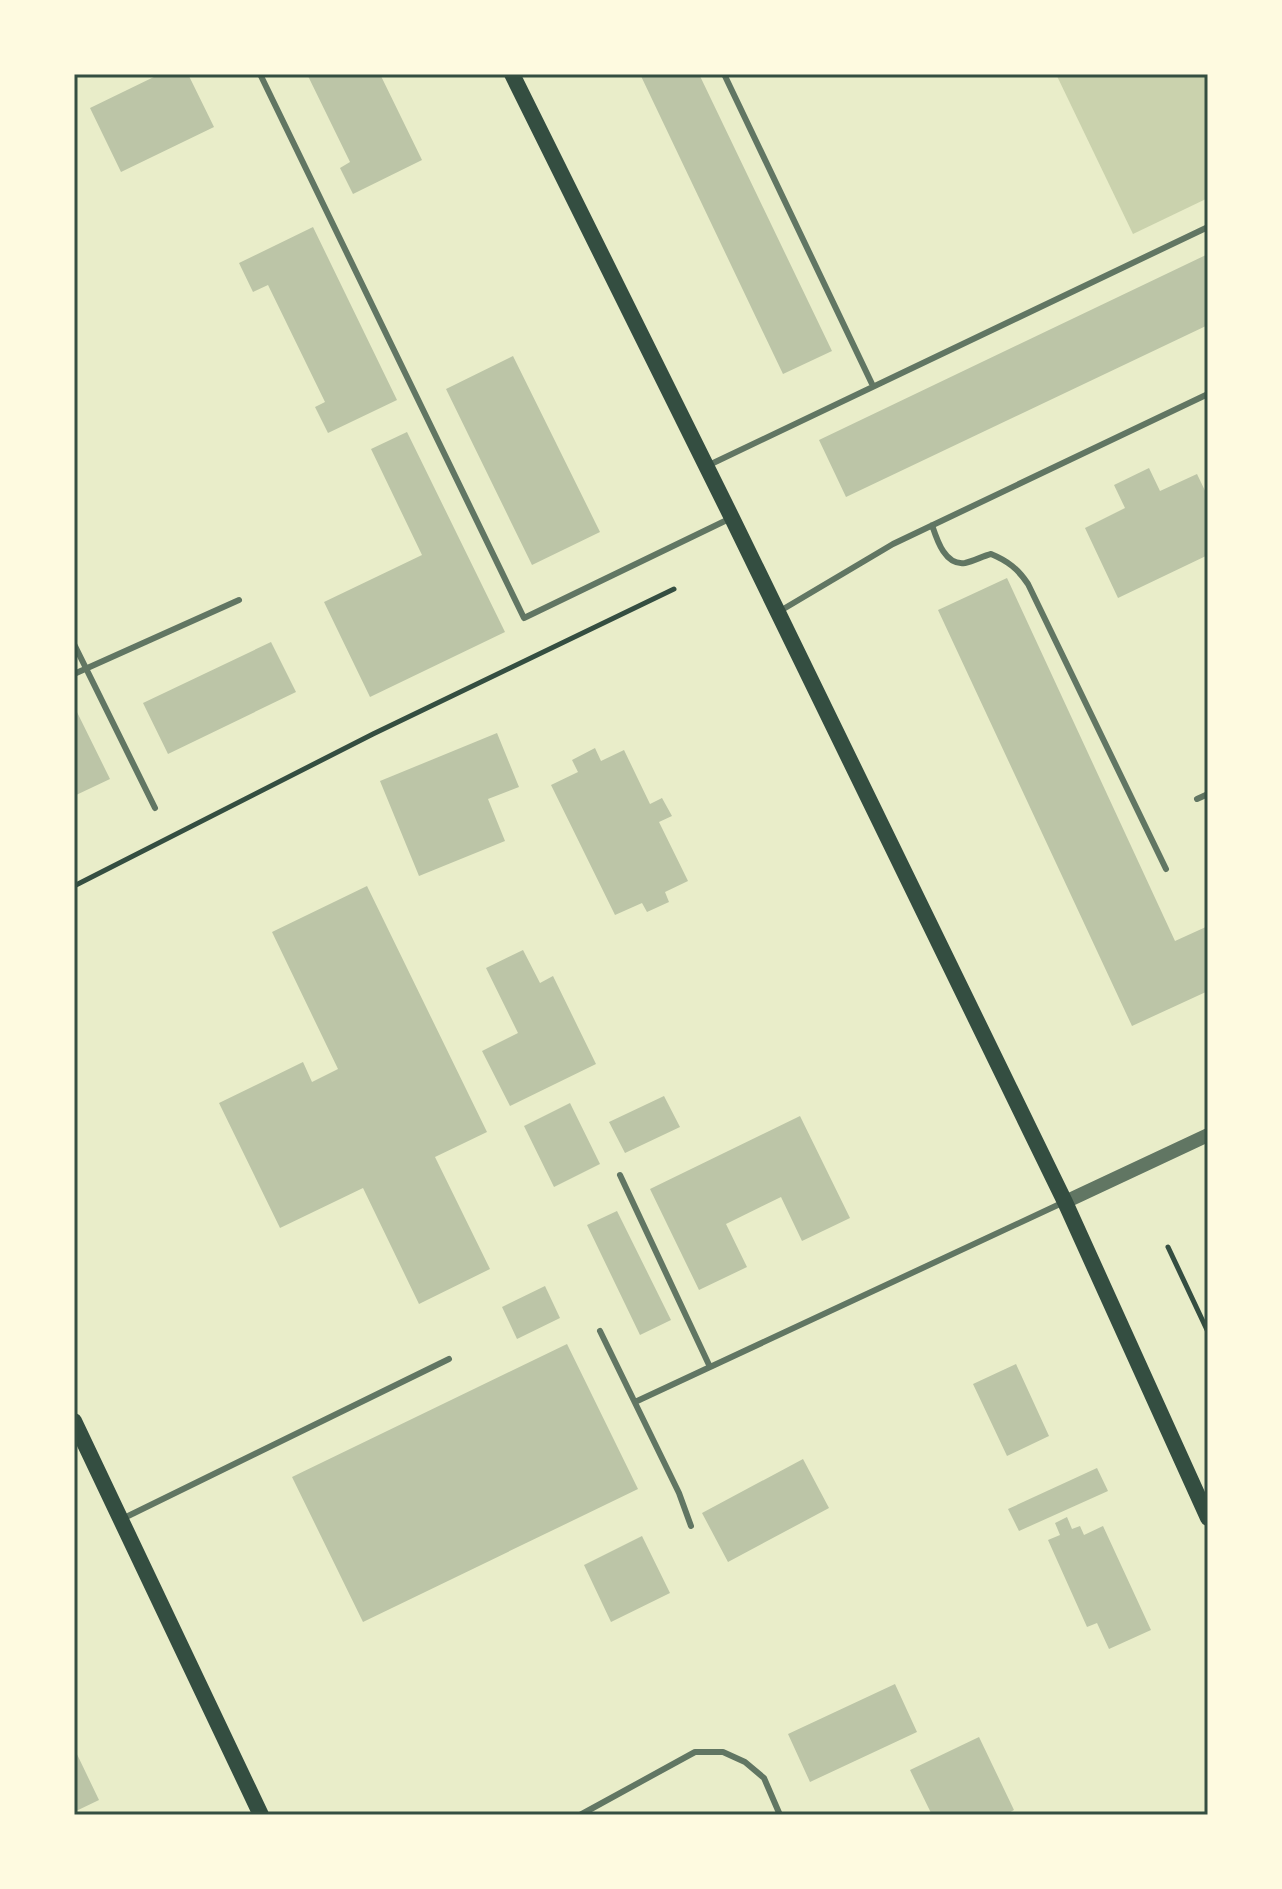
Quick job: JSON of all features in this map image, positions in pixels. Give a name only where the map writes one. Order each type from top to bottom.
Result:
[{"type":"main road","points":[[512,74],[1065,1202],[1208,1518]]},
{"type":"main road","points":[[74,1421],[261,1815]]},
{"type":"street","points":[[1065,1202],[1208,1135]]},
{"type":"lane","points":[[260,74],[524,618],[732,518]]},
{"type":"lane","points":[[724,74],[873,386]]},
{"type":"lane","points":[[706,466],[1208,227]]},
{"type":"lane","points":[[778,612],[893,544],[1208,394]]},
{"type":"lane","points":[[932,525],[942,551],[955,562],[963,563],[991,554],[1017,569],[1028,584],[1166,869]]},
{"type":"lane","points":[[74,674],[239,600]]},
{"type":"lane","points":[[74,644],[155,808]]},
{"type":"lane","points":[[1197,799],[1208,794]]},
{"type":"lane","points":[[620,1175],[710,1367]]},
{"type":"lane","points":[[635,1402],[1065,1202]]},
{"type":"lane","points":[[600,1331],[679,1493],[691,1526]]},
{"type":"lane","points":[[121,1519],[449,1359]]},
{"type":"lane","points":[[580,1815],[695,1752],[723,1752],[745,1762],[764,1778],[780,1815]]},
{"type":"path","points":[[74,886],[373,734],[674,589]]},
{"type":"path","points":[[1168,1247],[1208,1332]]},
{"type":"green space","points":[[1056,74],[1208,74],[1208,198],[1133,234]]},
{"type":"building","points":[[160,74],[188,74],[214,127],[121,172],[90,108]]},
{"type":"building","points":[[307,74],[380,74],[422,160],[353,194],[340,168],[350,162]]},
{"type":"building","points":[[640,74],[699,74],[832,351],[783,374]]},
{"type":"building","points":[[313,227],[397,400],[328,433],[315,407],[325,402],[268,285],[253,292],[239,263]]},
{"type":"building","points":[[1208,254],[1208,325],[846,497],[819,440]]},
{"type":"building","points":[[513,356],[600,532],[532,565],[446,389]]},
{"type":"building","points":[[407,432],[505,632],[370,697],[324,602],[422,555],[371,449]]},
{"type":"building","points":[[1149,468],[1160,491],[1197,474],[1208,497],[1208,555],[1118,598],[1085,528],[1125,508],[1114,485]]},
{"type":"building","points":[[1007,578],[1175,941],[1208,926],[1208,991],[1132,1026],[938,610]]},
{"type":"building","points":[[271,642],[296,692],[168,754],[143,703]]},
{"type":"building","points":[[74,706],[110,779],[74,796]]},
{"type":"building","points":[[497,733],[519,787],[488,799],[505,841],[419,876],[380,781]]},
{"type":"building","points":[[595,748],[601,761],[624,750],[650,804],[662,798],[672,816],[659,822],[688,881],[665,892],[669,902],[647,912],[642,903],[615,915],[551,785],[578,772],[572,760]]},
{"type":"building","points":[[367,886],[487,1132],[435,1157],[490,1269],[419,1304],[363,1188],[280,1228],[219,1103],[303,1062],[312,1082],[338,1069],[272,932]]},
{"type":"building","points":[[523,950],[540,983],[553,976],[596,1064],[510,1106],[482,1051],[518,1033],[486,968]]},
{"type":"building","points":[[664,1096],[680,1127],[625,1153],[609,1122]]},
{"type":"building","points":[[570,1103],[600,1164],[554,1187],[524,1126]]},
{"type":"building","points":[[800,1116],[850,1218],[802,1241],[781,1197],[726,1224],[747,1267],[699,1290],[650,1189]]},
{"type":"building","points":[[617,1211],[671,1320],[640,1335],[587,1225]]},
{"type":"building","points":[[545,1286],[560,1318],[517,1339],[502,1307]]},
{"type":"building","points":[[567,1344],[638,1489],[363,1622],[292,1477]]},
{"type":"building","points":[[1016,1364],[1049,1436],[1007,1456],[973,1384]]},
{"type":"building","points":[[803,1459],[829,1508],[728,1562],[702,1513]]},
{"type":"building","points":[[1097,1468],[1108,1491],[1019,1531],[1008,1509]]},
{"type":"building","points":[[1067,1517],[1072,1529],[1080,1526],[1084,1535],[1103,1526],[1151,1630],[1109,1649],[1097,1623],[1087,1627],[1048,1540],[1060,1535],[1055,1523]]},
{"type":"building","points":[[642,1536],[670,1593],[611,1622],[584,1565]]},
{"type":"building","points":[[895,1684],[917,1732],[810,1782],[788,1734]]},
{"type":"building","points":[[979,1737],[1014,1810],[1005,1815],[932,1815],[910,1770]]},
{"type":"building","points":[[74,1748],[99,1800],[74,1812]]}]
